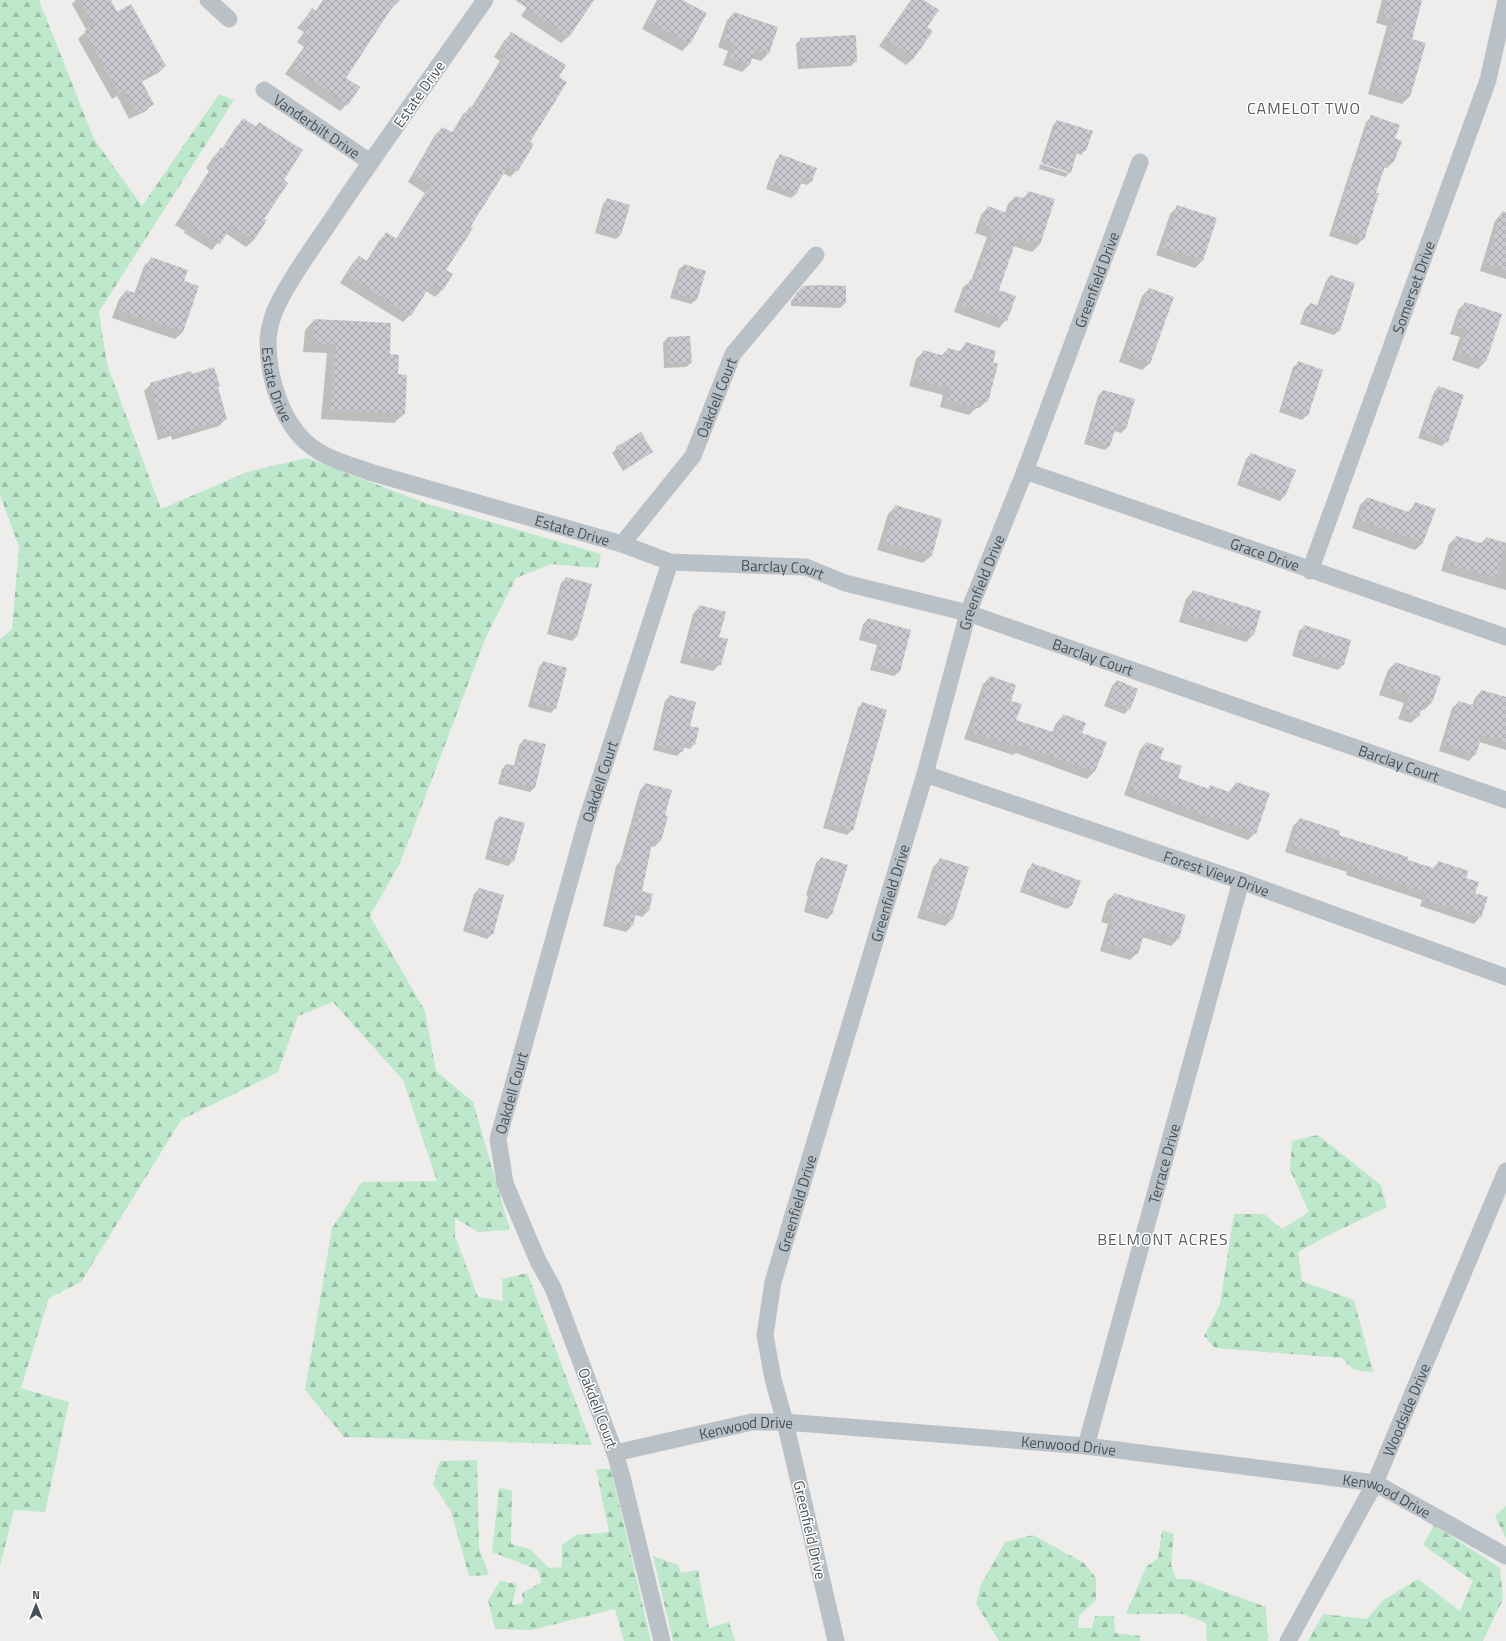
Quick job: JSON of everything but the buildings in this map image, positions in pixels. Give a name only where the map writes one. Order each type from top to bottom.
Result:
[{"type":"street","points":[[208,0],[229,19]]},
{"type":"street","name":"Estate Drive","points":[[486,0],[370,162],[296,273],[277,305],[268,341],[271,373],[280,401],[293,426],[312,447],[341,461],[374,473],[622,544],[670,562]]},
{"type":"street","name":"Somerset Drive","points":[[1310,571],[1488,80],[1506,0]]},
{"type":"street","name":"Vanderbilt Drive","points":[[264,90],[370,162]]},
{"type":"street","name":"Greenfield Drive","points":[[836,1641],[785,1422],[773,1379],[765,1335],[773,1282],[925,774],[968,613],[1025,471],[1140,162]]},
{"type":"street","name":"Oakdell Court","points":[[622,544],[692,456],[733,354],[816,255]]},
{"type":"street","name":"Grace Drive","points":[[1025,471],[1310,571],[1506,637]]},
{"type":"street","name":"Oakdell Court","points":[[662,1641],[615,1454],[553,1288],[538,1261],[505,1183],[498,1139],[587,819],[670,562]]},
{"type":"street","name":"Barclay Court","points":[[670,562],[806,568],[845,583],[968,613],[1506,800]]},
{"type":"street","name":"Forest View Drive","points":[[925,774],[1241,881],[1506,977]]},
{"type":"street","name":"Terrace Drive","points":[[1086,1446],[1241,881]]},
{"type":"street","name":"Woodside Drive","points":[[1288,1641],[1375,1483],[1506,1171]]},
{"type":"street","name":"Kenwood Drive","points":[[615,1454],[752,1422],[785,1422],[1086,1446],[1375,1483],[1506,1556]]},
{"type":"green space","points":[[0,0],[39,0],[94,139],[142,206],[219,94],[234,100],[99,312],[107,364],[161,509],[247,472],[307,458],[425,503],[601,554],[598,568],[551,564],[516,578],[486,637],[400,863],[370,916],[425,1011],[436,1071],[473,1102],[510,1230],[478,1232],[455,1218],[455,1236],[478,1297],[503,1301],[502,1279],[527,1273],[592,1445],[344,1437],[305,1390],[332,1228],[362,1182],[437,1181],[403,1080],[333,1002],[298,1016],[278,1072],[181,1120],[81,1282],[49,1298],[21,1388],[69,1402],[45,1512],[14,1510],[0,1566],[0,639],[12,629],[19,547],[0,495]]},
{"type":"green space","points":[[1318,1135],[1381,1185],[1387,1207],[1298,1252],[1302,1281],[1354,1300],[1373,1372],[1354,1370],[1342,1358],[1215,1348],[1204,1336],[1220,1304],[1234,1214],[1264,1214],[1282,1229],[1309,1212],[1290,1170],[1292,1141]]},
{"type":"green space","points":[[477,1460],[479,1548],[489,1575],[469,1576],[451,1511],[433,1484],[440,1461]]},
{"type":"green space","points":[[596,1469],[611,1469],[651,1641],[624,1641],[615,1609],[532,1630],[495,1629],[488,1600],[500,1581],[517,1584],[512,1605],[523,1603],[522,1593],[542,1582],[538,1570],[492,1552],[499,1488],[512,1490],[511,1544],[530,1549],[549,1568],[562,1567],[562,1545],[576,1535],[609,1532]]},
{"type":"green space","points":[[1506,1506],[1506,1538],[1495,1516]]},
{"type":"green space","points":[[1434,1525],[1500,1568],[1503,1599],[1483,1641],[1308,1641],[1323,1614],[1367,1619],[1382,1601],[1418,1579],[1460,1611],[1473,1581],[1423,1545]]},
{"type":"green space","points":[[1162,1530],[1174,1534],[1171,1564],[1176,1579],[1190,1579],[1266,1607],[1268,1641],[1207,1641],[1206,1623],[1183,1614],[1126,1614],[1146,1567],[1158,1558]]},
{"type":"green space","points":[[1033,1535],[1084,1563],[1096,1578],[1096,1600],[1079,1616],[1078,1628],[1092,1628],[1095,1616],[1114,1616],[1115,1633],[1140,1636],[1140,1641],[999,1641],[976,1604],[981,1584],[1005,1542]]},
{"type":"green space","points":[[653,1556],[678,1565],[681,1573],[698,1570],[709,1628],[729,1622],[735,1641],[673,1641]]},
{"type":"district","name":"CAMELOT TWO","points":[[1304,108]]},
{"type":"district","name":"BELMONT ACRES","points":[[1163,1239]]}]
